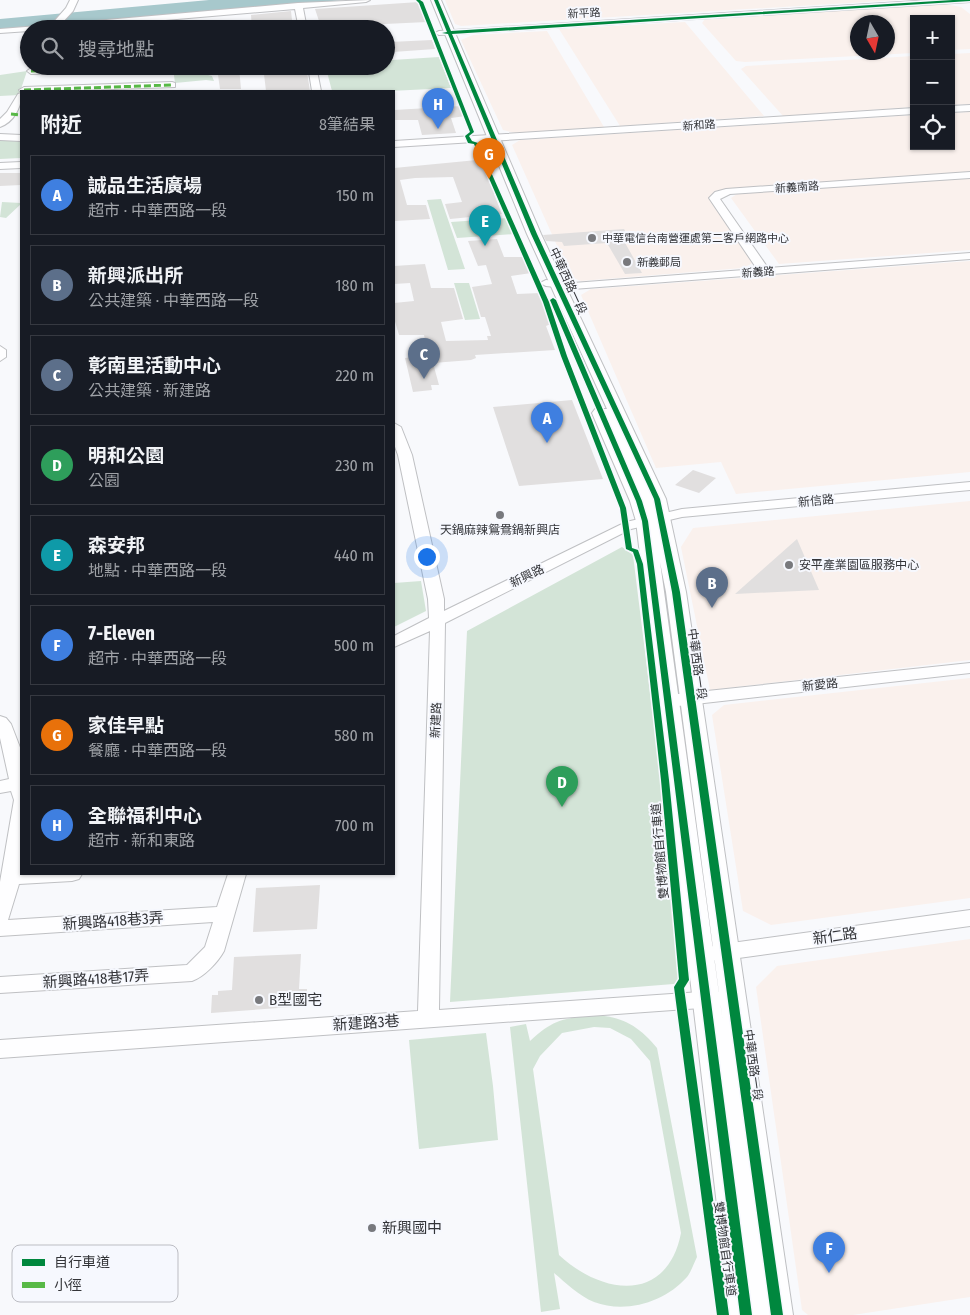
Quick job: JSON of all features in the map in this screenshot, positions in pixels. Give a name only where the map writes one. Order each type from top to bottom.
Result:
[{"type":"main road","name":"中華西路一段","points":[[426,0],[445,32]]},
{"type":"main road","name":"中華西路一段","points":[[436,0],[445,32],[552,284],[639,501],[654,519],[680,700],[727,952],[777,1315]]},
{"type":"main road","name":"中華西路一段","points":[[680,700],[700,953],[746,1315]]},
{"type":"street","points":[[60,20],[70,9],[74,0]]},
{"type":"street","points":[[131,20],[366,0]]},
{"type":"street","name":"新平路","points":[[445,32],[970,0]]},
{"type":"street","points":[[298,5],[301,20]]},
{"type":"street","points":[[0,31],[20,30]]},
{"type":"street","points":[[24,90],[29,75]]},
{"type":"street","points":[[118,89],[121,75]]},
{"type":"street","points":[[41,90],[172,88],[170,75]]},
{"type":"street","points":[[314,75],[317,90]]},
{"type":"street","points":[[0,124],[16,115],[20,102]]},
{"type":"street","points":[[955,109],[970,108]]},
{"type":"street","name":"新和路","points":[[395,144],[910,111]]},
{"type":"street","points":[[0,137],[20,138]]},
{"type":"street","points":[[0,166],[20,165]]},
{"type":"street","name":"新義南路","points":[[764,272],[714,198],[719,194],[730,191],[970,175]]},
{"type":"street","name":"新義路","points":[[552,284],[573,286],[970,256]]},
{"type":"street","points":[[0,350],[0,358]]},
{"type":"street","name":"新建路","points":[[395,433],[399,456],[436,599],[428,1019]]},
{"type":"street","name":"新信路","points":[[654,519],[682,513],[970,486]]},
{"type":"street","name":"新興路","points":[[395,641],[626,526],[654,519]]},
{"type":"street","name":"新愛路","points":[[680,700],[970,668]]},
{"type":"street","points":[[0,722],[5,728],[20,787],[0,787]]},
{"type":"street","points":[[0,916],[11,878],[20,811]]},
{"type":"street","points":[[11,878],[57,875]]},
{"type":"street","points":[[192,973],[214,951],[237,875]]},
{"type":"street","name":"新興路418巷3弄","points":[[0,928],[226,914]]},
{"type":"street","name":"新仁路","points":[[700,953],[727,952],[970,918]]},
{"type":"street","name":"新興路418巷17弄","points":[[0,985],[192,973]]},
{"type":"street","name":"新建路3巷","points":[[0,1048],[732,998]]},
{"type":"shaded area","points":[[445,0],[899,0],[461,26],[455,24]]},
{"type":"shaded area","points":[[945,4],[961,7],[970,14],[970,49],[955,50],[955,15],[910,15],[910,53],[895,54],[895,15],[850,15],[850,56],[745,62],[736,61],[702,23],[705,19]]},
{"type":"shaded area","points":[[685,22],[764,116],[620,126],[559,29]]},
{"type":"shaded area","points":[[547,31],[604,127],[515,133],[503,130],[461,40],[473,35]]},
{"type":"shaded area","points":[[970,53],[970,104],[955,105],[955,54]]},
{"type":"shaded area","points":[[910,56],[910,107],[783,116],[741,69],[746,66],[850,60],[895,60],[895,57]]},
{"type":"shaded area","points":[[970,112],[970,173],[717,192],[711,196],[753,263],[743,268],[581,281],[571,277],[512,145],[520,140],[910,115],[910,150],[955,150],[955,113]]},
{"type":"shaded area","points":[[970,178],[970,250],[779,264],[731,198],[737,194]]},
{"type":"shaded area","points":[[970,261],[970,472],[736,494],[721,462],[656,468],[581,295],[591,289]]},
{"type":"shaded area","points":[[970,501],[970,660],[710,690],[681,547],[693,528]]},
{"type":"shaded area","points":[[970,678],[970,898],[771,925],[743,911],[712,715],[724,705]]},
{"type":"shaded area","points":[[970,939],[970,1297],[853,1315],[808,1315],[802,1310],[756,987],[777,966]]},
{"type":"green space","points":[[439,57],[451,88],[395,91],[332,90],[328,75],[395,75],[395,60]]},
{"type":"green space","points":[[20,72],[20,75],[26,75],[19,95],[0,96],[0,75]]},
{"type":"green space","points":[[174,75],[208,75],[212,76],[214,81],[206,80],[175,83]]},
{"type":"green space","points":[[0,138],[20,139],[20,158],[0,159]]},
{"type":"green space","points":[[441,199],[465,269],[448,270],[427,200]]},
{"type":"green space","points":[[2,202],[20,203],[6,218],[0,217]]},
{"type":"green space","points":[[508,218],[514,234],[457,238],[451,222]]},
{"type":"green space","points":[[454,283],[469,283],[480,319],[465,320]]},
{"type":"green space","points":[[622,547],[633,555],[686,983],[450,1002],[467,631]]},
{"type":"green space","points":[[421,581],[426,611],[395,626],[395,583]]},
{"type":"green space","points":[[593,1015],[613,1017],[629,1024],[650,1040],[657,1048],[697,1257],[687,1277],[678,1286],[656,1299],[632,1306],[619,1307],[594,1302],[578,1293],[554,1273],[560,1309],[541,1312],[510,1027],[526,1024],[530,1041],[546,1028],[559,1021]],"holes":[[[594,1027],[610,1028],[631,1039],[650,1061],[681,1233],[674,1256],[662,1272],[648,1282],[631,1286],[613,1284],[594,1278],[576,1268],[559,1255],[533,1069],[540,1056],[562,1033]]]},
{"type":"green space","points":[[486,1033],[498,1140],[419,1149],[409,1040]]},
{"type":"water","points":[[209,0],[344,0],[107,20],[20,20],[20,27],[0,29],[0,19]]},
{"type":"building","points":[[419,2],[427,22],[395,24],[395,20],[319,20],[315,9]]},
{"type":"building","points":[[291,11],[292,20],[251,20],[251,15]]},
{"type":"building","points":[[432,40],[435,49],[395,52],[395,42]]},
{"type":"building","points":[[218,75],[240,75],[241,89],[220,89]]},
{"type":"building","points":[[264,75],[307,75],[310,90],[266,90]]},
{"type":"building","points":[[462,106],[466,116],[451,118],[456,133],[422,135],[418,120],[395,120],[395,110]]},
{"type":"building","points":[[481,161],[489,181],[493,181],[497,193],[494,194],[502,214],[450,219],[445,204],[462,202],[453,177],[415,178],[400,180],[407,205],[426,205],[430,219],[395,221],[395,168]]},
{"type":"building","points":[[0,173],[20,173],[20,185],[0,186]]},
{"type":"building","points":[[624,229],[631,241],[624,241],[642,273],[625,274],[607,243],[564,246],[562,242],[546,241],[543,235]]},
{"type":"building","points":[[497,239],[504,257],[524,257],[531,273],[511,276],[517,294],[540,293],[551,324],[546,326],[555,350],[475,355],[476,358],[471,360],[433,363],[439,385],[431,385],[432,390],[413,392],[405,358],[428,355],[424,335],[399,335],[395,321],[395,303],[414,301],[410,283],[395,284],[395,266],[425,264],[431,288],[454,288],[463,319],[441,322],[446,341],[488,340],[487,336],[491,336],[485,317],[481,317],[472,287],[492,284],[486,265],[478,266],[468,241]]},
{"type":"building","points":[[572,400],[603,479],[519,486],[493,407]]},
{"type":"building","points":[[693,470],[716,478],[699,493],[675,485]]},
{"type":"building","name":"安平產業園區服務中心","points":[[797,539],[819,590],[735,594]]},
{"type":"building","points":[[320,885],[317,929],[253,932],[256,888]]},
{"type":"building","points":[[301,954],[299,989],[307,989],[307,1006],[211,1013],[212,995],[218,995],[218,991],[232,990],[234,957]]},
{"type":"marked path","points":[[24,90],[172,85]]},
{"type":"marked path","points":[[11,114],[20,115]]},
{"type":"cycle path","name":"雙博物館自行車道","points":[[418,0],[421,2],[472,132],[467,136],[470,142],[476,143],[546,302],[564,356],[623,508],[629,549],[636,551],[640,564],[665,780],[684,980],[679,987],[723,1315]]},
{"type":"cycle path","points":[[436,0],[534,234],[657,499],[676,592],[777,1315]]},
{"type":"cycle path","points":[[444,33],[970,0]]},
{"type":"cycle path","name":"雙博物館自行車道","points":[[553,300],[639,501],[645,521],[746,1315]]},
{"type":"place","name":"全聯福利中心","points":[[438,129]]},
{"type":"place","name":"家佳早點","points":[[489,179]]},
{"type":"place","name":"中華電信台南營運處第二客戶網路中心","points":[[592,238]]},
{"type":"place","name":"森安邦","points":[[485,246]]},
{"type":"place","name":"新義郵局","points":[[627,262]]},
{"type":"place","name":"彰南里活動中心","points":[[424,379]]},
{"type":"place","name":"誠品生活廣場","points":[[547,443]]},
{"type":"place","name":"天鍋麻辣鴛鴦鍋新興店","points":[[500,515]]},
{"type":"place","name":"安平產業園區服務中心","points":[[789,565]]},
{"type":"place","name":"新興派出所","points":[[712,608]]},
{"type":"place","name":"明和公園","points":[[562,807]]},
{"type":"place","name":"B型國宅","points":[[259,1000]]},
{"type":"place","name":"新興國中","points":[[372,1228]]},
{"type":"place","name":"7-Eleven","points":[[829,1273]]}]
